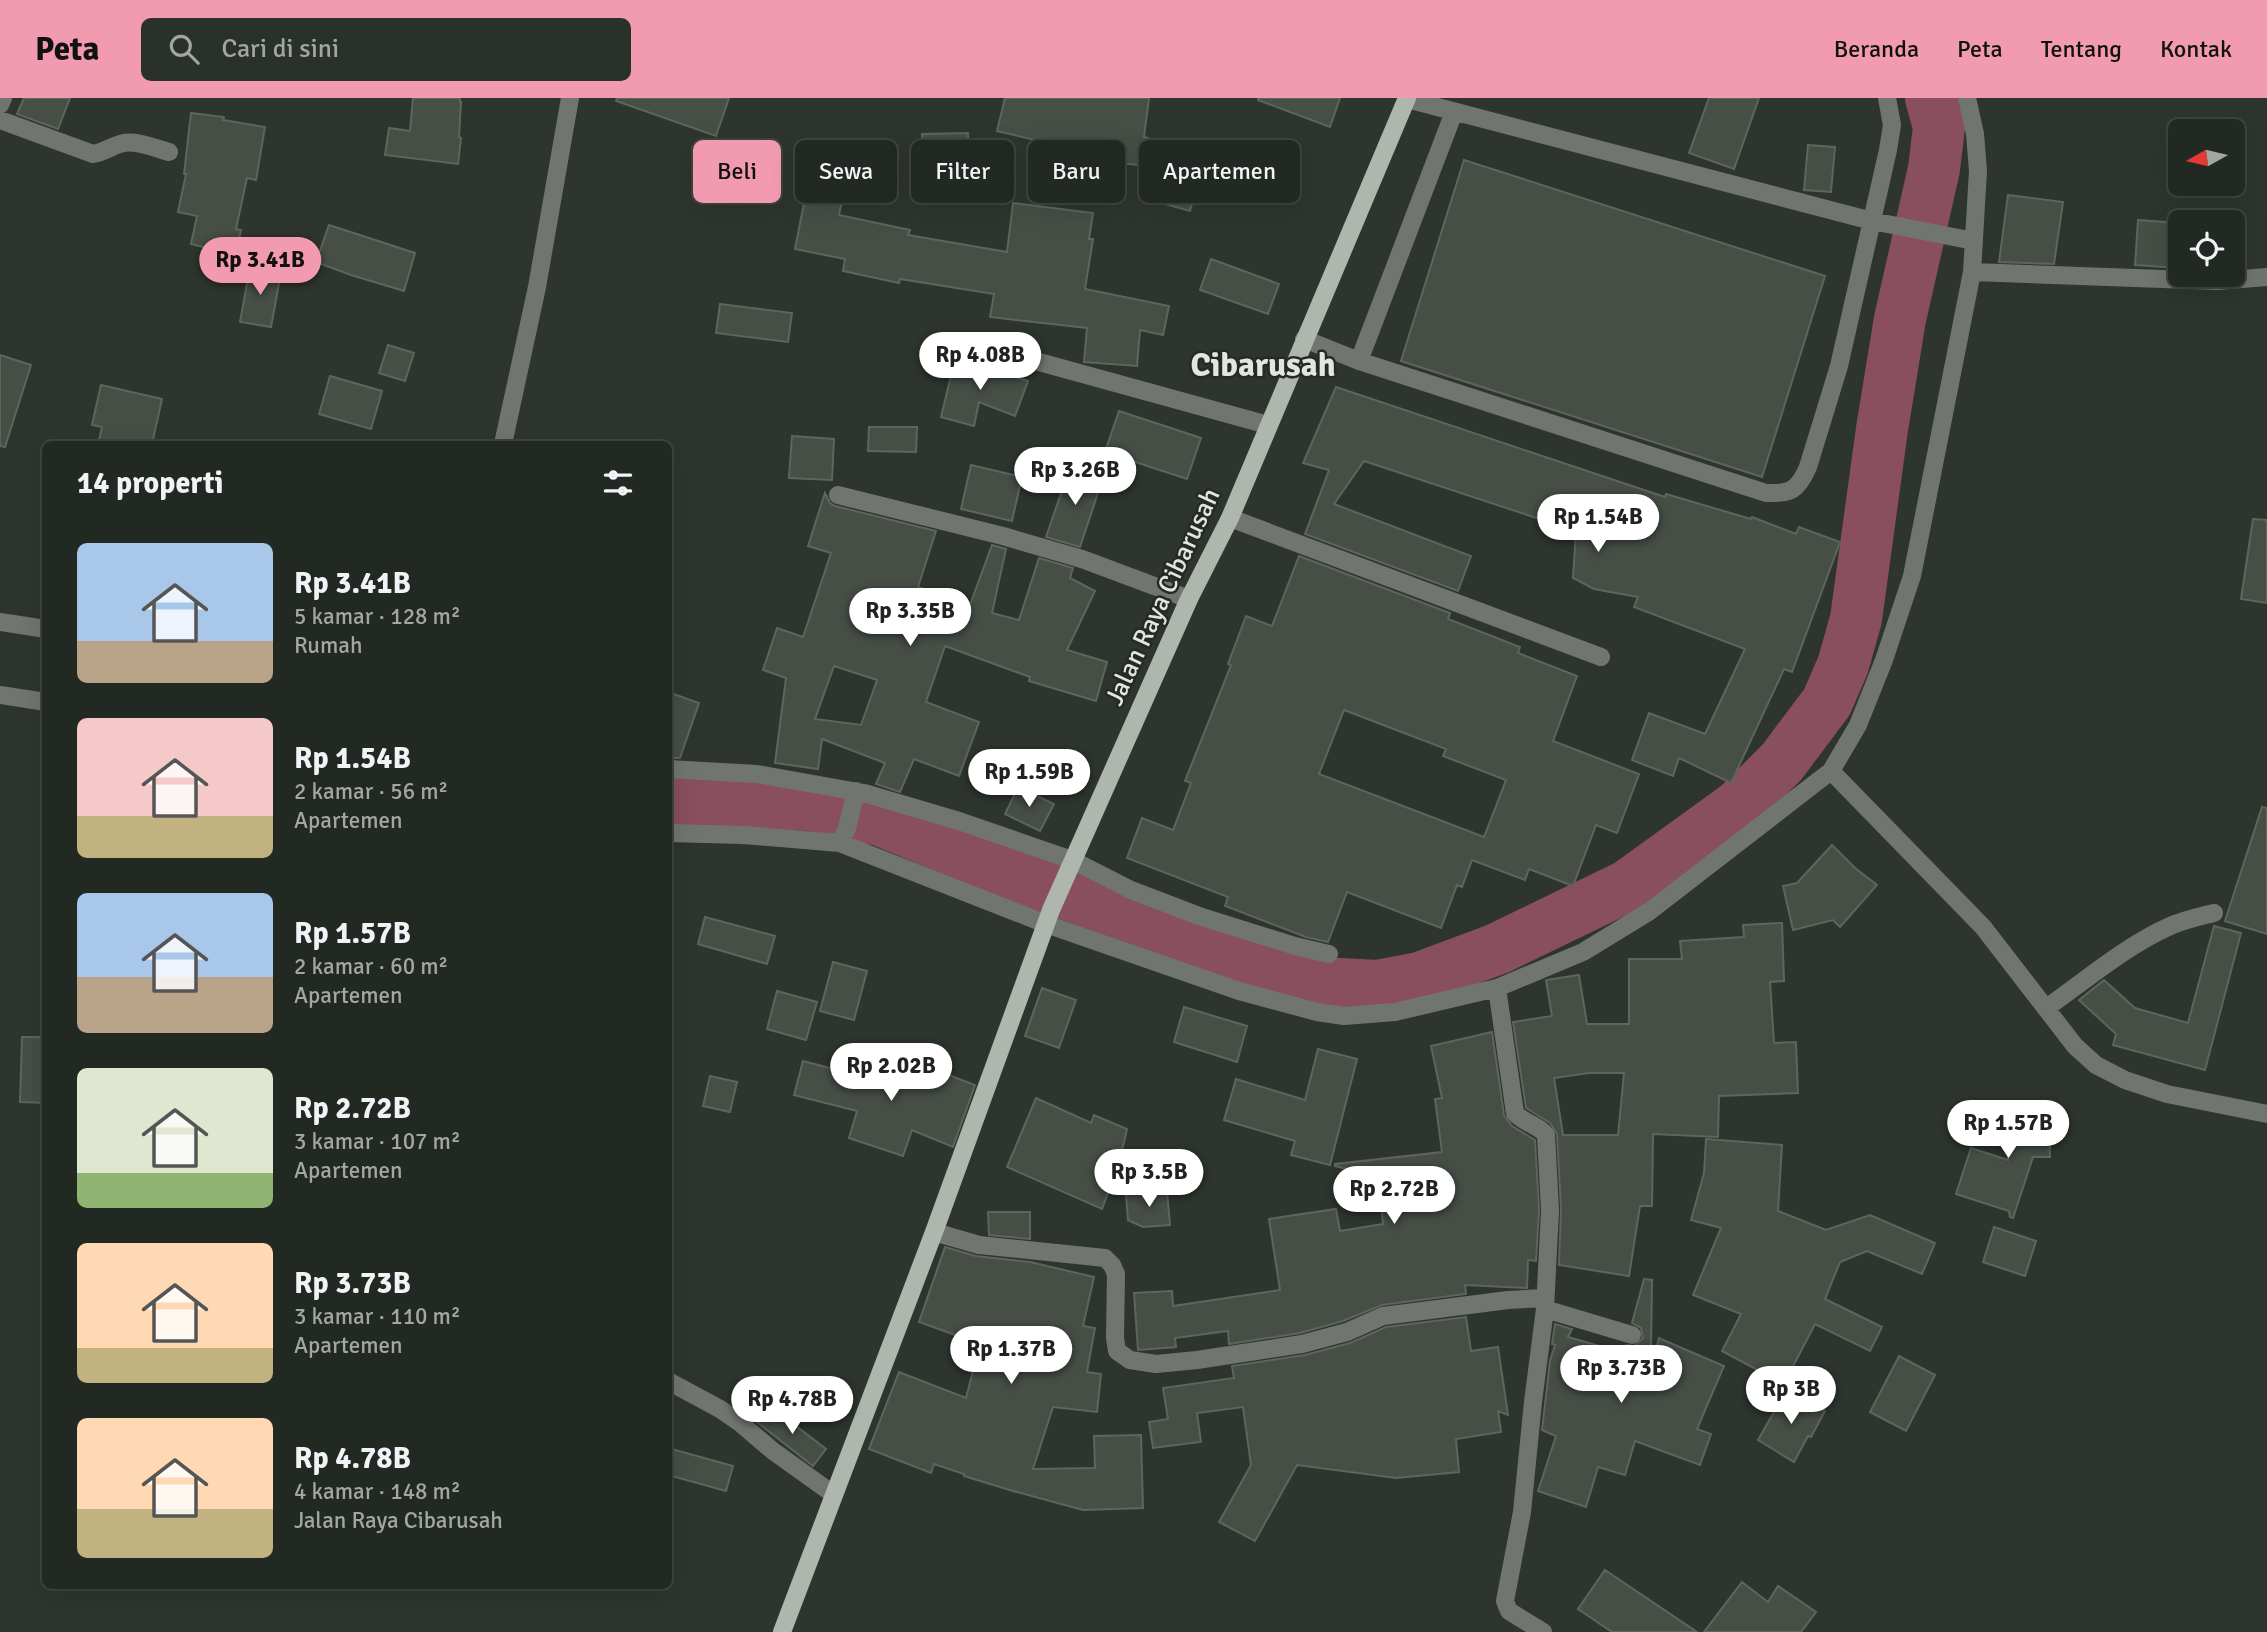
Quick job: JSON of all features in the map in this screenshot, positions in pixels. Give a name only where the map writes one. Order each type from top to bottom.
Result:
[{"type":"main road","name":"Jalan Raya Cibarusah","points":[[782,1632],[1048,917],[1189,599],[1230,518],[1407,99]]},
{"type":"street","points":[[0,104],[3,98]]},
{"type":"street","points":[[504,441],[537,287],[570,98]]},
{"type":"street","points":[[1304,339],[1359,361],[1766,493],[1792,491],[1801,482],[1808,467],[1839,366],[1892,125],[1886,98]]},
{"type":"street","points":[[672,833],[844,835],[1239,991],[1317,1012],[1344,1016],[1395,1012],[1497,988],[1583,952],[1650,911],[1831,771],[1858,725],[1884,660],[1912,576],[1972,272],[1978,171],[1975,134],[1967,98]]},
{"type":"street","points":[[1407,99],[1872,221],[1974,241]]},
{"type":"street","points":[[1359,361],[1454,112]]},
{"type":"street","points":[[0,120],[93,153],[103,152],[121,143],[145,145],[169,152]]},
{"type":"street","points":[[1972,272],[2217,281],[2267,276]]},
{"type":"street","points":[[974,344],[1268,425]]},
{"type":"street","points":[[838,495],[1003,536],[1082,559],[1189,599]]},
{"type":"street","points":[[1230,518],[1601,657]]},
{"type":"street","points":[[0,622],[42,628]]},
{"type":"street","points":[[0,695],[42,701]]},
{"type":"street","points":[[672,769],[757,774],[856,794],[959,821],[1167,904],[1329,954]]},
{"type":"street","points":[[1831,771],[1983,927],[2074,1046],[2096,1065],[2125,1080],[2167,1094],[2267,1114]]},
{"type":"street","points":[[844,835],[856,794]]},
{"type":"street","points":[[2046,1008],[2120,955],[2165,928],[2187,919],[2214,913]]},
{"type":"street","points":[[1497,988],[1515,1113],[1546,1135],[1550,1210],[1545,1303],[1522,1512],[1505,1601],[1509,1611],[1543,1632]]},
{"type":"street","points":[[933,1232],[979,1245],[1105,1258],[1116,1274],[1117,1351],[1130,1360],[1156,1364],[1260,1352],[1302,1344],[1347,1332],[1383,1316],[1410,1311],[1545,1303],[1632,1335]]},
{"type":"street","points":[[672,1383],[730,1416],[833,1494]]},
{"type":"building","points":[[24,98],[70,98],[58,129],[17,114]]},
{"type":"building","points":[[413,98],[460,98],[461,138],[458,164],[385,155],[389,128],[410,131]]},
{"type":"building","points":[[617,98],[729,98],[716,136],[616,101]]},
{"type":"building","points":[[1005,98],[1149,98],[1144,137],[1154,140],[1139,140],[1139,165],[1125,164],[1125,140],[1034,140],[997,131]]},
{"type":"building","points":[[1258,98],[1340,98],[1330,127]]},
{"type":"building","points":[[1709,98],[1759,98],[1734,169],[1689,153]]},
{"type":"building","points":[[191,113],[224,117],[223,120],[265,127],[256,180],[247,178],[236,229],[241,230],[236,255],[191,244],[197,216],[178,212],[186,174]]},
{"type":"building","points":[[968,133],[968,140],[922,140],[922,134]]},
{"type":"building","points":[[1808,145],[1835,147],[1831,192],[1804,190]]},
{"type":"building","points":[[1464,160],[1825,276],[1762,477],[1401,361]]},
{"type":"building","points":[[2008,195],[2063,202],[2054,264],[1999,262]]},
{"type":"building","points":[[804,203],[841,203],[839,215],[910,230],[908,235],[1007,252],[1013,203],[1093,213],[1089,239],[1093,239],[1085,289],[1169,306],[1163,335],[1140,330],[1137,366],[1084,362],[1087,328],[990,317],[994,294],[900,279],[899,283],[843,271],[845,259],[795,249]]},
{"type":"building","points":[[1162,203],[1192,203],[1190,211]]},
{"type":"building","points":[[2138,220],[2168,222],[2168,267],[2135,265]]},
{"type":"building","points":[[329,225],[415,253],[404,291],[316,262]]},
{"type":"building","points":[[1211,259],[1279,284],[1268,314],[1200,290]]},
{"type":"building","points":[[250,267],[281,273],[271,327],[240,322]]},
{"type":"building","points":[[720,304],[792,313],[788,342],[716,333]]},
{"type":"building","points":[[388,345],[414,353],[405,381],[379,373]]},
{"type":"building","points":[[0,355],[31,365],[5,447],[0,446]]},
{"type":"building","points":[[955,359],[1028,381],[1015,416],[979,402],[974,426],[941,417]]},
{"type":"building","points":[[330,376],[382,391],[371,429],[319,414]]},
{"type":"building","points":[[101,385],[162,399],[153,441],[99,441],[102,427],[92,425]]},
{"type":"building","points":[[1336,387],[1665,497],[1666,494],[1751,519],[1752,517],[1796,534],[1799,527],[1840,542],[1792,672],[1784,669],[1731,783],[1679,758],[1673,776],[1632,760],[1649,713],[1705,734],[1745,649],[1634,607],[1638,597],[1594,589],[1573,578],[1576,531],[1364,461],[1334,504],[1471,556],[1458,591],[1305,534],[1329,470],[1303,463]]},
{"type":"building","points":[[1119,411],[1201,438],[1187,479],[1105,452]]},
{"type":"building","points":[[869,427],[917,427],[916,452],[868,451]]},
{"type":"building","points":[[792,436],[834,439],[832,480],[789,478]]},
{"type":"building","points":[[971,465],[1022,477],[1012,521],[961,509]]},
{"type":"building","points":[[1070,467],[1103,478],[1080,547],[1046,537]]},
{"type":"building","points":[[825,493],[830,503],[835,506],[936,531],[918,587],[970,605],[992,545],[1006,549],[992,613],[1019,620],[1039,558],[1073,568],[1070,578],[1095,591],[1067,650],[1107,662],[1096,701],[1029,681],[1030,677],[945,646],[926,702],[979,722],[959,776],[914,759],[900,792],[876,784],[885,763],[822,739],[818,769],[775,763],[786,678],[763,670],[777,628],[803,637],[831,553],[808,546]],"holes":[[[834,666],[877,680],[861,725],[815,719]]]},
{"type":"building","points":[[2253,519],[2267,520],[2267,603],[2241,599]]},
{"type":"building","points":[[1299,556],[1450,613],[1448,619],[1520,647],[1518,653],[1577,676],[1553,741],[1639,774],[1617,833],[1596,825],[1573,886],[1529,869],[1525,880],[1472,860],[1462,887],[1457,885],[1441,928],[1347,892],[1328,942],[1306,937],[1225,906],[1228,897],[1127,858],[1142,818],[1173,830],[1191,783],[1185,781],[1231,665],[1228,664],[1246,616],[1272,626]],"holes":[[[1344,710],[1446,749],[1443,756],[1506,780],[1484,837],[1319,774]]]},
{"type":"building","points":[[672,693],[699,703],[680,758],[672,758]]},
{"type":"building","points":[[1018,787],[1054,804],[1040,831],[1005,814]]},
{"type":"building","points":[[2262,807],[2267,808],[2267,934],[2225,921]]},
{"type":"building","points":[[1832,845],[1877,885],[1840,927],[1833,920],[1793,930],[1783,886],[1797,883]]},
{"type":"building","points":[[705,917],[775,936],[767,964],[698,944]]},
{"type":"building","points":[[1782,923],[1784,981],[1770,982],[1774,1043],[1796,1042],[1798,1093],[1719,1096],[1718,1137],[1653,1134],[1652,1206],[1640,1206],[1629,1276],[1559,1265],[1561,1209],[1557,1134],[1550,1123],[1526,1108],[1513,1022],[1552,1016],[1546,980],[1579,975],[1587,1024],[1629,1024],[1629,959],[1682,959],[1680,941],[1744,937],[1743,925]],"holes":[[[1589,1073],[1624,1073],[1618,1135],[1563,1135],[1554,1078]]]},
{"type":"building","points":[[2214,926],[2241,933],[2205,1070],[2113,1045],[2116,1034],[2079,1000],[2104,980],[2135,1008],[2188,1023]]},
{"type":"building","points":[[833,962],[867,971],[854,1020],[820,1011]]},
{"type":"building","points":[[1042,988],[1076,1000],[1059,1048],[1025,1036]]},
{"type":"building","points":[[777,991],[817,1002],[806,1040],[767,1029]]},
{"type":"building","points":[[1184,1007],[1247,1026],[1237,1062],[1174,1042]]},
{"type":"building","points":[[1492,1032],[1504,1115],[1512,1126],[1535,1140],[1539,1210],[1536,1261],[1528,1260],[1527,1288],[1465,1285],[1466,1294],[1382,1305],[1343,1321],[1300,1333],[1229,1344],[1228,1331],[1175,1338],[1176,1347],[1138,1350],[1134,1293],[1172,1291],[1173,1306],[1280,1290],[1269,1219],[1336,1209],[1340,1231],[1383,1224],[1381,1203],[1442,1194],[1335,1164],[1442,1152],[1435,1099],[1442,1098],[1431,1046]]},
{"type":"building","points":[[22,1037],[42,1037],[42,1103],[20,1102]]},
{"type":"building","points":[[1318,1049],[1357,1059],[1330,1165],[1291,1155],[1295,1141],[1224,1120],[1236,1079],[1305,1100]]},
{"type":"building","points":[[874,1059],[942,1081],[944,1073],[975,1085],[953,1147],[912,1130],[903,1156],[849,1138],[857,1111],[794,1095],[803,1061],[868,1078]]},
{"type":"building","points":[[710,1076],[737,1082],[730,1112],[703,1106]]},
{"type":"building","points":[[1036,1098],[1091,1123],[1094,1115],[1127,1129],[1119,1163],[1102,1209],[1007,1167]]},
{"type":"building","points":[[2049,1106],[2050,1157],[2033,1157],[2013,1218],[2010,1217],[2009,1211],[1956,1194],[1971,1148],[2008,1160],[2007,1107]]},
{"type":"building","points":[[1706,1139],[1782,1145],[1778,1211],[1826,1230],[1870,1215],[1935,1243],[1922,1274],[1867,1251],[1840,1262],[1825,1299],[1882,1327],[1870,1351],[1815,1324],[1784,1384],[1722,1351],[1741,1314],[1693,1295],[1721,1228],[1691,1220],[1704,1173]]},
{"type":"building","points":[[1167,1191],[1170,1225],[1143,1227],[1128,1220],[1126,1194]]},
{"type":"building","points":[[988,1212],[1030,1212],[1030,1239],[989,1235]]},
{"type":"building","points":[[1994,1227],[2036,1241],[2025,1276],[1983,1262]]},
{"type":"building","points":[[945,1247],[976,1256],[1030,1262],[1094,1277],[1083,1326],[1095,1328],[1087,1372],[1101,1374],[1097,1412],[1053,1407],[1033,1469],[1095,1468],[1094,1436],[1141,1435],[1143,1508],[1083,1510],[964,1476],[934,1464],[931,1473],[869,1449],[899,1372],[966,1398],[980,1344],[919,1322]]},
{"type":"building","points":[[1644,1279],[1652,1280],[1651,1349],[1656,1349],[1659,1338],[1724,1366],[1697,1429],[1711,1434],[1700,1465],[1635,1441],[1625,1475],[1598,1467],[1586,1507],[1538,1491],[1556,1436],[1542,1430],[1550,1361],[1555,1345],[1552,1344],[1555,1324],[1572,1329],[1568,1337],[1624,1353],[1626,1345],[1635,1346],[1643,1338],[1641,1328],[1632,1323]]},
{"type":"building","points":[[1466,1317],[1471,1351],[1498,1347],[1508,1415],[1498,1411],[1501,1432],[1456,1439],[1459,1472],[1396,1478],[1297,1465],[1255,1541],[1219,1522],[1251,1465],[1243,1407],[1197,1413],[1201,1442],[1153,1448],[1149,1422],[1168,1419],[1163,1388],[1234,1378],[1232,1366],[1305,1355],[1350,1343],[1386,1327]]},
{"type":"building","points":[[1899,1356],[1935,1375],[1906,1431],[1870,1412]]},
{"type":"building","points":[[1786,1391],[1825,1411],[1794,1462],[1758,1440]]},
{"type":"building","points":[[770,1406],[826,1449],[813,1466],[757,1422]]},
{"type":"building","points":[[672,1449],[733,1466],[726,1491],[672,1476]]},
{"type":"building","points":[[1605,1570],[1697,1632],[1612,1632],[1578,1609]]},
{"type":"building","points":[[1742,1582],[1768,1602],[1778,1586],[1816,1612],[1801,1632],[1704,1632]]},
{"type":"waterway","points":[[672,800],[810,805],[880,820],[1018,877],[1160,927],[1260,970],[1303,982],[1377,986],[1419,978],[1497,949],[1627,886],[1739,805],[1782,762],[1827,702],[1843,665],[1856,619],[1900,319],[1934,169],[1939,127],[1931,98]]},
{"type":"district","name":"Cibarusah","points":[[1263,365]]}]
